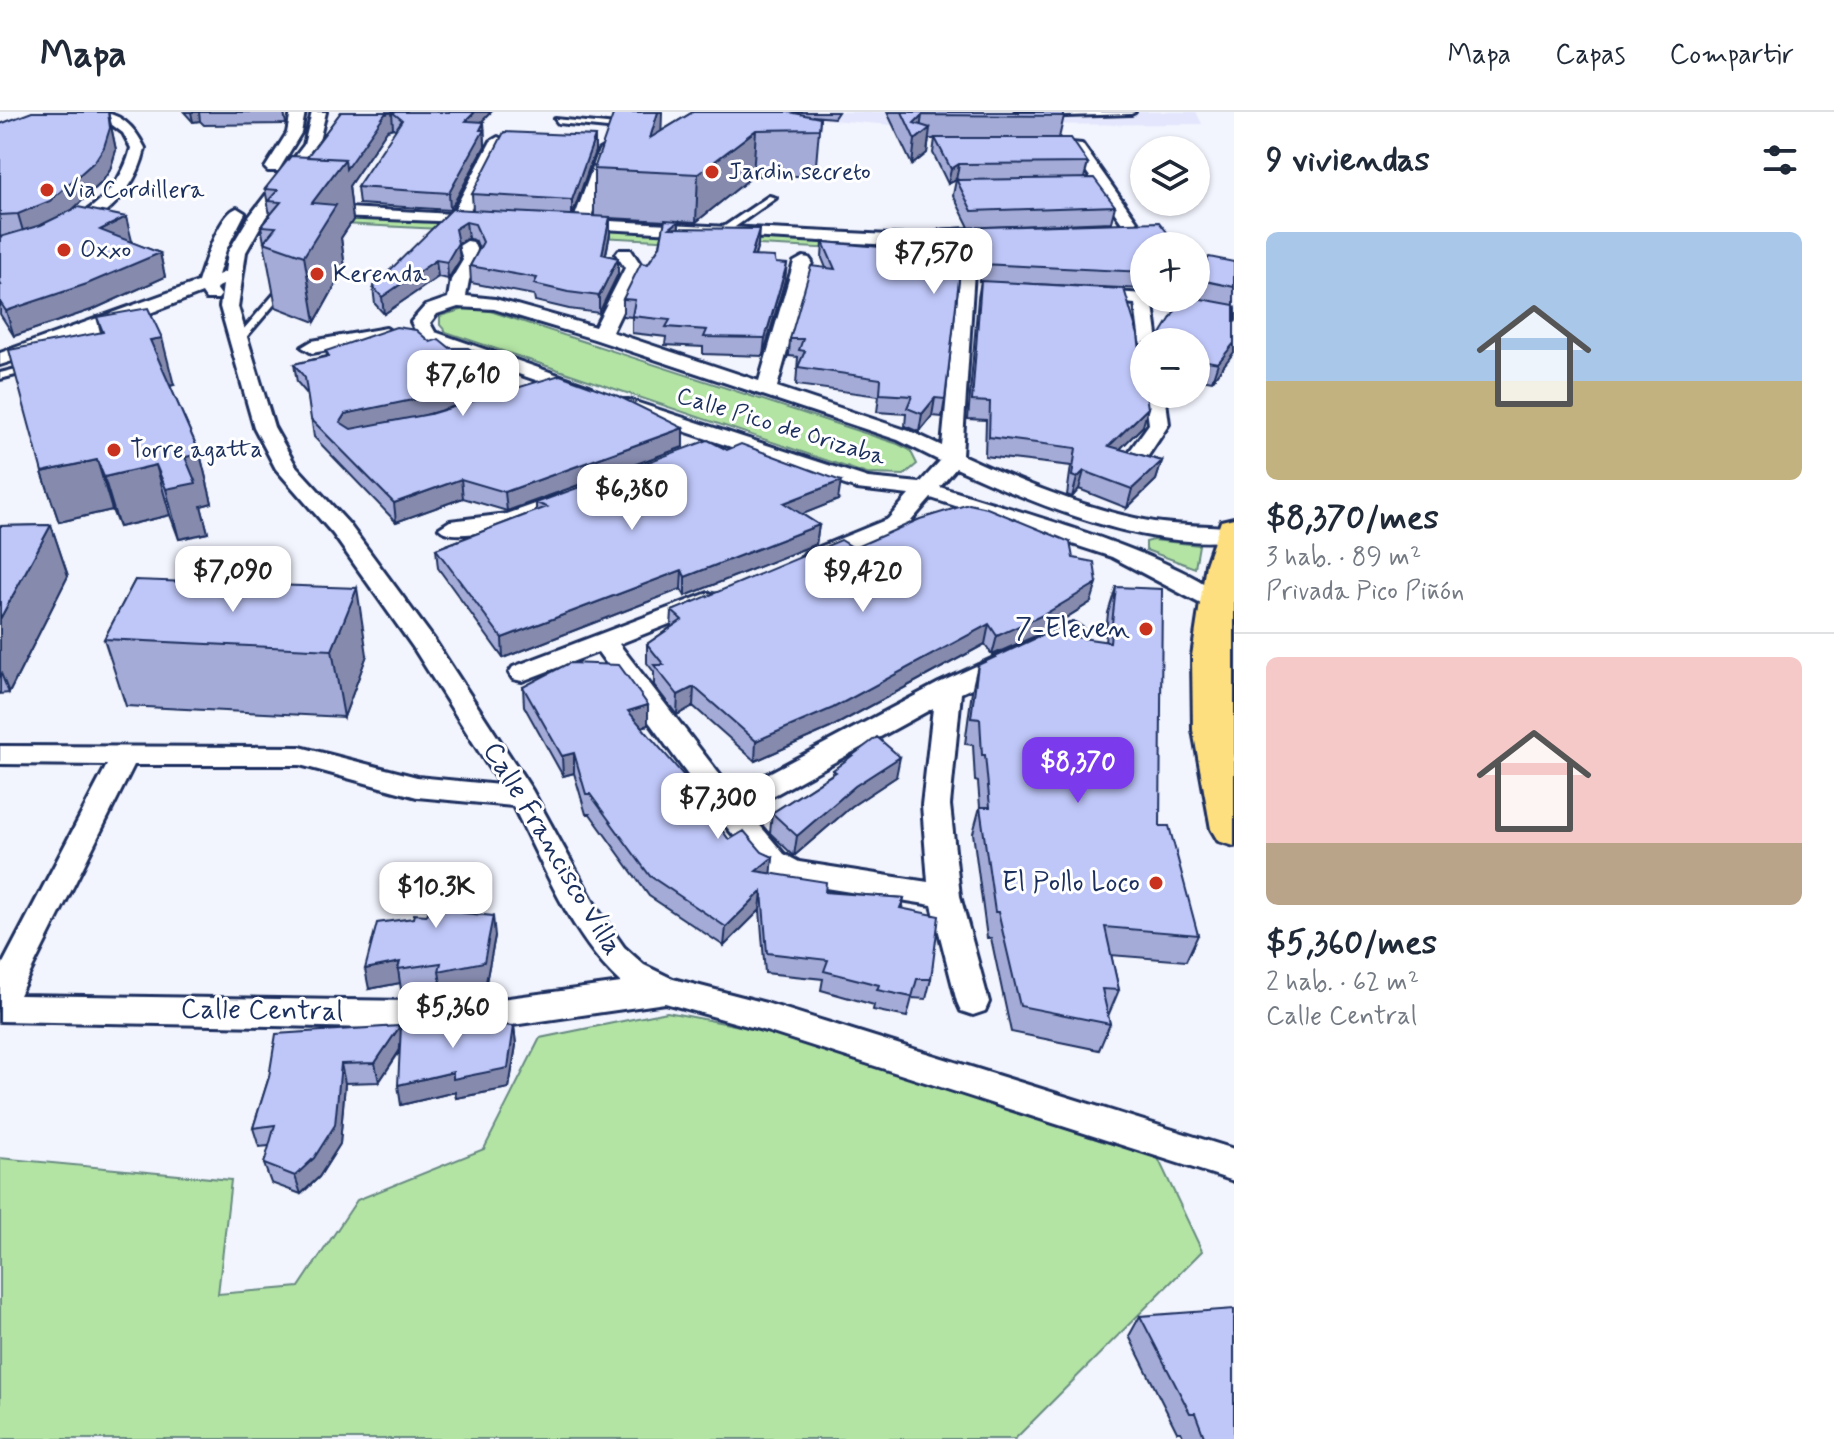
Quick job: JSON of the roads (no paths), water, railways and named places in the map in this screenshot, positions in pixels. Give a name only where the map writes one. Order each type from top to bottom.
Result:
[{"type":"main road","points":[[1233,532],[1212,656],[1214,730],[1234,829]]},
{"type":"street","points":[[206,285],[217,250],[266,209],[299,114],[319,114],[311,145],[237,252],[229,307]]},
{"type":"street","points":[[0,256],[86,218],[132,179],[138,148],[129,131],[118,123],[98,117]]},
{"type":"street","points":[[457,219],[498,141]]},
{"type":"street","points":[[1024,144],[1077,147],[1097,186],[1133,227],[1128,232],[1100,233]]},
{"type":"street","points":[[580,225],[606,150]]},
{"type":"street","points":[[266,209],[347,206],[457,219],[503,221]]},
{"type":"street","points":[[549,223],[910,241],[962,235]]},
{"type":"street","points":[[312,347],[361,342],[420,322],[431,310],[456,301],[460,280],[472,260],[467,246]]},
{"type":"street","points":[[601,335],[634,268],[625,254]]},
{"type":"street","points":[[787,568],[896,524],[951,461],[975,289],[969,260]]},
{"type":"street","points":[[766,390],[803,262]]},
{"type":"street","points":[[0,359],[82,339],[236,274]]},
{"type":"street","name":"Calle Francisco Villa","points":[[206,285],[210,293],[229,307],[273,447],[287,469],[341,529],[424,644],[522,797],[587,918],[613,956],[633,974],[665,990],[766,1017],[1234,1165]]},
{"type":"street","points":[[1070,294],[1130,298]]},
{"type":"street","name":"Calle Pico de Orizaba","points":[[456,301],[495,304],[601,335],[905,436],[951,461],[1134,524],[1175,534],[1233,532]]},
{"type":"street","points":[[1210,309],[1234,314]]},
{"type":"street","name":"Calle Pico de Orizaba","points":[[420,322],[427,336],[730,440],[865,484],[928,490],[1120,552],[1190,587],[1220,607]]},
{"type":"street","points":[[531,392],[561,383]]},
{"type":"street","points":[[1130,466],[1159,424],[1157,408]]},
{"type":"street","points":[[700,451],[730,440]]},
{"type":"street","points":[[450,528],[511,520],[584,493]]},
{"type":"street","points":[[1120,552],[1134,524]]},
{"type":"street","points":[[522,673],[731,591]]},
{"type":"street","points":[[727,808],[948,689],[1073,631]]},
{"type":"street","points":[[604,642],[727,808],[773,862],[794,872],[945,896]]},
{"type":"street","points":[[948,689],[936,805],[945,896],[973,1002]]},
{"type":"street","points":[[0,755],[300,756],[417,787],[522,797]]},
{"type":"street","points":[[0,1000],[125,756]]},
{"type":"street","name":"Calle Central","points":[[0,1008],[478,1016],[665,990]]},
{"type":"lane","points":[[1019,112],[1029,115],[1131,112]]},
{"type":"lane","points":[[558,121],[640,129]]},
{"type":"lane","points":[[722,232],[772,198]]},
{"type":"lane","points":[[1,244],[33,244]]},
{"type":"lane","points":[[240,339],[279,294]]},
{"type":"lane","points":[[0,376],[48,362]]},
{"type":"place","name":"Jardin secreto","points":[[712,172]]},
{"type":"place","name":"Via Cordillera","points":[[47,190]]},
{"type":"place","name":"Oxxo","points":[[64,250]]},
{"type":"place","name":"Kerenda","points":[[317,274]]},
{"type":"place","name":"Torre agatta","points":[[114,450]]},
{"type":"place","name":"7-Eleven","points":[[1146,629]]},
{"type":"place","name":"El Pollo Loco","points":[[1156,883]]}]
